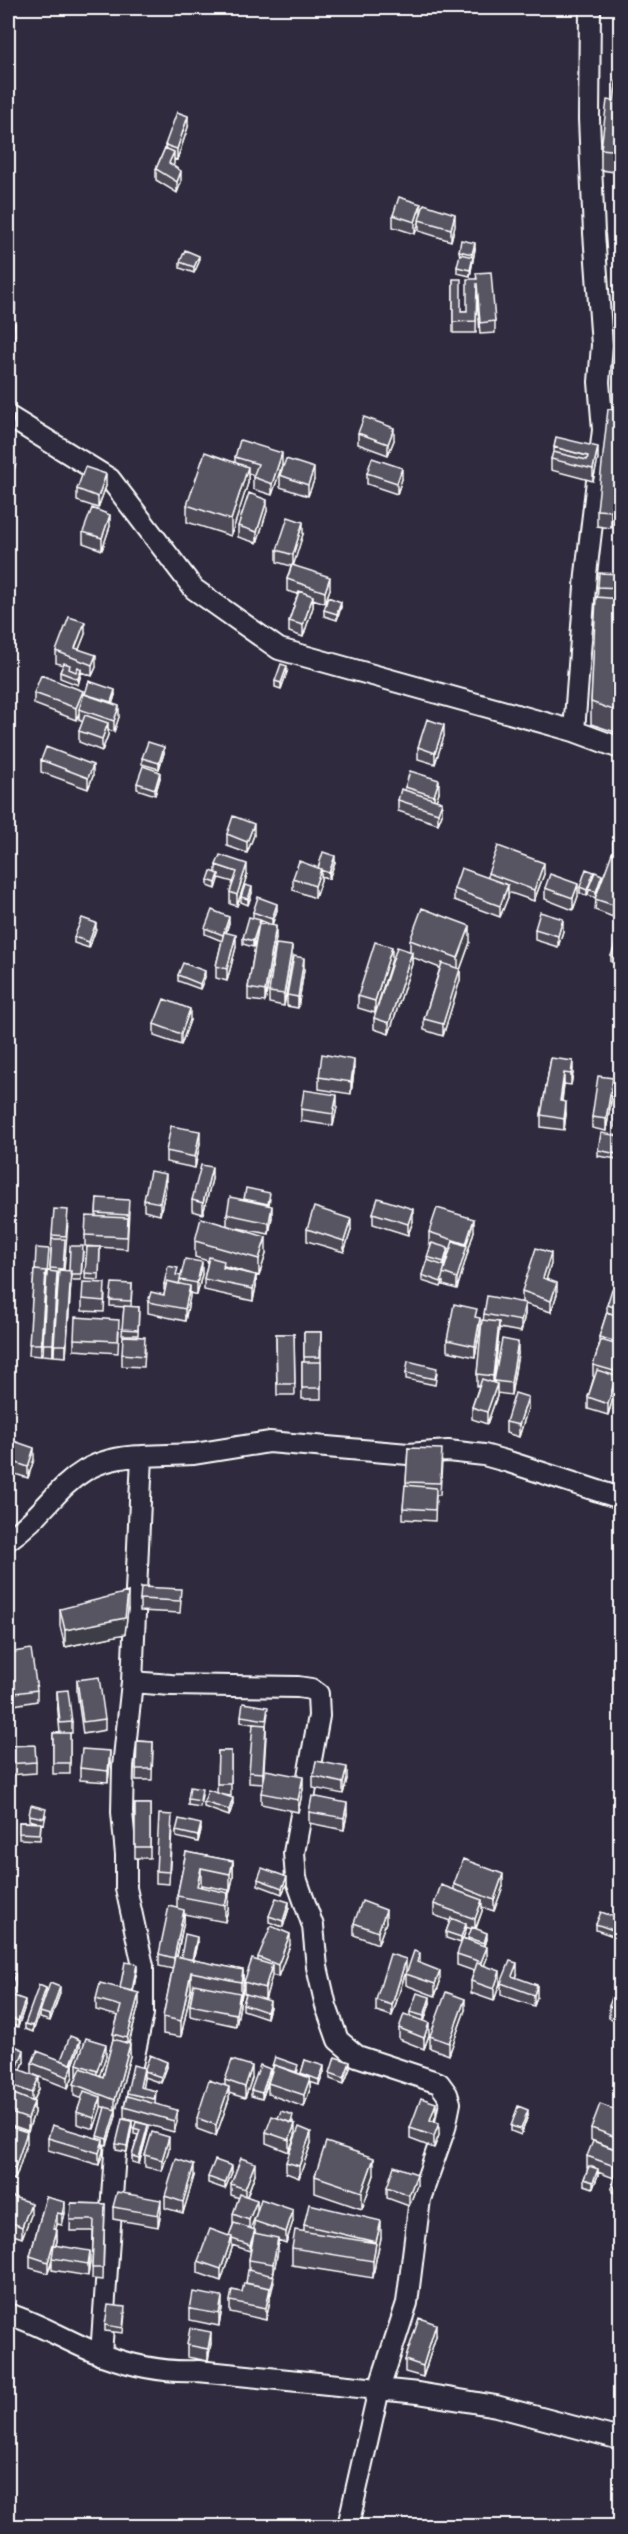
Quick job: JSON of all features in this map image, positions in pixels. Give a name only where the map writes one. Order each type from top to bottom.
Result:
[{"type":"street","points":[[574,731],[586,574],[603,430],[599,382],[602,345],[589,118],[590,8]]},
{"type":"street","points":[[8,416],[110,479],[194,589],[279,649],[574,731],[621,748]]},
{"type":"street","points":[[8,1540],[78,1474],[107,1461],[123,1457],[194,1454],[269,1442],[408,1454],[448,1451],[501,1460],[621,1498]]},
{"type":"street","points":[[101,2355],[116,2139],[143,2014],[143,1966],[126,1888],[122,1812],[123,1767],[132,1682],[142,1456]]},
{"type":"street","points":[[132,1682],[171,1685],[298,1687],[311,1689],[319,1696],[319,1716],[294,1853],[294,1870],[313,1926],[317,1966],[326,2006],[338,2040],[357,2056],[439,2083],[450,2103],[445,2127],[420,2199],[407,2303],[379,2389],[348,2526]]},
{"type":"street","points":[[8,2314],[101,2355],[148,2368],[418,2393],[496,2406],[621,2439]]},
{"type":"building","points":[[621,47],[621,151],[601,149],[607,100],[614,101]]},
{"type":"building","points":[[177,112],[188,116],[177,149],[165,145]]},
{"type":"building","points":[[165,148],[174,152],[169,163],[181,171],[177,182],[156,169]]},
{"type":"building","points":[[399,197],[421,204],[415,222],[393,215]]},
{"type":"building","points":[[424,204],[455,214],[451,229],[419,220]]},
{"type":"building","points":[[461,240],[475,243],[472,254],[459,251]]},
{"type":"building","points":[[185,250],[199,256],[194,267],[180,262]]},
{"type":"building","points":[[460,254],[473,257],[470,270],[457,267]]},
{"type":"building","points":[[491,272],[495,321],[480,323],[477,283],[476,321],[453,322],[453,279],[461,279],[461,311],[467,311],[467,279],[477,279],[476,273]]},
{"type":"building","points":[[8,301],[15,304],[12,312],[8,310]]},
{"type":"building","points":[[8,321],[15,323],[10,336],[8,335]]},
{"type":"building","points":[[608,409],[621,411],[611,511],[597,510]]},
{"type":"building","points":[[8,414],[14,416],[8,436]]},
{"type":"building","points":[[364,417],[394,428],[388,444],[358,433]]},
{"type":"building","points":[[556,437],[598,447],[593,469],[551,459],[553,452],[587,460],[588,456],[554,447]]},
{"type":"building","points":[[240,440],[282,453],[272,484],[253,477],[258,464],[235,457]]},
{"type":"building","points":[[205,452],[248,467],[231,520],[187,505]]},
{"type":"building","points":[[8,455],[16,458],[8,482]]},
{"type":"building","points":[[372,458],[402,468],[397,483],[367,473]]},
{"type":"building","points":[[286,459],[314,468],[308,485],[280,475]]},
{"type":"building","points":[[85,467],[106,474],[98,497],[77,489]]},
{"type":"building","points":[[249,493],[267,500],[257,532],[238,526]]},
{"type":"building","points":[[616,503],[621,505],[621,518],[613,516]]},
{"type":"building","points":[[92,508],[110,515],[102,538],[83,532]]},
{"type":"building","points":[[288,517],[303,522],[293,555],[277,550]]},
{"type":"building","points":[[292,565],[330,577],[325,592],[287,579]]},
{"type":"building","points":[[599,573],[621,574],[621,588],[598,587]]},
{"type":"building","points":[[299,591],[313,596],[303,625],[289,621]]},
{"type":"building","points":[[328,597],[341,602],[337,614],[324,610]]},
{"type":"building","points":[[596,597],[621,599],[621,713],[591,702]]},
{"type":"building","points":[[69,617],[85,622],[75,648],[96,655],[92,665],[56,651]]},
{"type":"building","points":[[64,663],[70,665],[69,669],[76,672],[78,667],[81,669],[78,679],[60,672]]},
{"type":"building","points":[[281,664],[287,666],[281,683],[275,681]]},
{"type":"building","points":[[41,675],[83,691],[76,708],[34,693]]},
{"type":"building","points":[[89,681],[115,690],[111,702],[85,694]]},
{"type":"building","points":[[84,694],[119,706],[114,721],[79,709]]},
{"type":"building","points":[[85,715],[108,723],[102,739],[79,731]]},
{"type":"building","points":[[427,719],[444,725],[435,753],[418,747]]},
{"type":"building","points":[[148,742],[164,747],[159,763],[142,758]]},
{"type":"building","points":[[46,747],[93,765],[88,778],[41,760]]},
{"type":"building","points":[[143,766],[160,772],[155,789],[137,783]]},
{"type":"building","points":[[410,771],[439,780],[434,796],[405,787]]},
{"type":"building","points":[[401,789],[442,802],[438,813],[398,800]]},
{"type":"building","points":[[233,816],[254,824],[247,842],[227,834]]},
{"type":"building","points":[[621,822],[621,846],[613,843]]},
{"type":"building","points":[[498,846],[544,863],[534,890],[488,873]]},
{"type":"building","points":[[323,852],[335,856],[329,873],[318,868]]},
{"type":"building","points":[[612,853],[621,856],[621,885],[613,905],[595,899]]},
{"type":"building","points":[[220,855],[247,864],[237,895],[230,892],[237,872],[216,865]]},
{"type":"building","points":[[299,861],[321,869],[315,886],[293,878]]},
{"type":"building","points":[[461,868],[508,885],[500,906],[454,889]]},
{"type":"building","points":[[586,869],[594,872],[587,890],[580,887]]},
{"type":"building","points":[[211,871],[219,874],[216,883],[208,880]]},
{"type":"building","points":[[595,872],[602,875],[596,892],[588,889]]},
{"type":"building","points":[[550,874],[578,884],[573,898],[545,888]]},
{"type":"building","points":[[245,885],[252,887],[248,899],[241,897]]},
{"type":"building","points":[[258,897],[277,904],[272,919],[253,912]]},
{"type":"building","points":[[422,908],[470,926],[458,958],[410,940]]},
{"type":"building","points":[[212,910],[229,917],[223,935],[205,928]]},
{"type":"building","points":[[540,912],[563,919],[558,936],[535,929]]},
{"type":"building","points":[[249,917],[260,920],[253,941],[243,938]]},
{"type":"building","points":[[82,918],[96,923],[89,942],[74,937]]},
{"type":"building","points":[[259,923],[276,926],[265,991],[248,988]]},
{"type":"building","points":[[224,932],[236,935],[227,969],[216,966]]},
{"type":"building","points":[[618,936],[621,937],[621,960],[611,956]]},
{"type":"building","points":[[375,942],[392,947],[375,1001],[358,996]]},
{"type":"building","points":[[276,944],[292,946],[284,994],[269,992]]},
{"type":"building","points":[[397,947],[412,952],[389,1023],[374,1018]]},
{"type":"building","points":[[294,956],[304,958],[298,997],[287,995]]},
{"type":"building","points":[[183,963],[205,971],[200,984],[178,975]]},
{"type":"building","points":[[442,963],[460,969],[443,1024],[424,1019]]},
{"type":"building","points":[[164,999],[190,1009],[181,1034],[154,1024]]},
{"type":"building","points":[[322,1054],[354,1060],[351,1082],[319,1077]]},
{"type":"building","points":[[551,1058],[573,1061],[571,1074],[564,1073],[560,1101],[566,1102],[564,1119],[541,1115]]},
{"type":"building","points":[[598,1076],[613,1078],[606,1119],[592,1117]]},
{"type":"building","points":[[621,1080],[621,1116],[615,1115]]},
{"type":"building","points":[[304,1090],[337,1095],[333,1114],[301,1109]]},
{"type":"building","points":[[171,1126],[200,1131],[195,1157],[166,1151]]},
{"type":"building","points":[[601,1133],[620,1136],[617,1154],[598,1150]]},
{"type":"building","points":[[201,1165],[212,1167],[203,1203],[192,1200]]},
{"type":"building","points":[[150,1171],[166,1174],[160,1203],[144,1200]]},
{"type":"building","points":[[246,1188],[270,1193],[268,1204],[244,1199]]},
{"type":"building","points":[[230,1197],[272,1206],[269,1223],[227,1214]]},
{"type":"building","points":[[97,1198],[129,1200],[128,1215],[96,1213]]},
{"type":"building","points":[[378,1198],[413,1209],[408,1224],[373,1213]]},
{"type":"building","points":[[314,1207],[351,1219],[344,1241],[307,1229]]},
{"type":"building","points":[[437,1208],[474,1219],[466,1244],[429,1232]]},
{"type":"building","points":[[54,1209],[68,1210],[66,1236],[52,1235]]},
{"type":"building","points":[[86,1216],[128,1218],[127,1237],[85,1235]]},
{"type":"building","points":[[201,1218],[266,1237],[259,1259],[195,1241]]},
{"type":"building","points":[[52,1239],[65,1239],[63,1269],[50,1268]]},
{"type":"building","points":[[453,1241],[467,1246],[457,1278],[443,1273]]},
{"type":"building","points":[[432,1243],[448,1248],[444,1262],[427,1257]]},
{"type":"building","points":[[70,1246],[83,1246],[81,1274],[70,1274]]},
{"type":"building","points":[[87,1247],[100,1247],[99,1274],[85,1273]]},
{"type":"building","points":[[36,1248],[49,1249],[47,1275],[45,1275],[46,1271],[35,1270]]},
{"type":"building","points":[[536,1248],[551,1253],[543,1278],[557,1283],[551,1301],[522,1291]]},
{"type":"building","points":[[209,1257],[224,1261],[223,1268],[256,1275],[253,1289],[204,1279]]},
{"type":"building","points":[[185,1259],[202,1262],[197,1283],[180,1280]]},
{"type":"building","points":[[427,1260],[445,1266],[441,1282],[422,1275]]},
{"type":"building","points":[[168,1266],[178,1268],[176,1275],[181,1276],[179,1284],[167,1281],[166,1285],[164,1284]]},
{"type":"building","points":[[34,1270],[46,1271],[41,1344],[29,1344]]},
{"type":"building","points":[[59,1270],[71,1271],[66,1345],[54,1345]]},
{"type":"building","points":[[47,1271],[57,1272],[53,1344],[43,1344]]},
{"type":"building","points":[[167,1281],[190,1286],[185,1309],[148,1302],[151,1292],[164,1295]]},
{"type":"building","points":[[83,1282],[105,1283],[104,1301],[82,1299]]},
{"type":"building","points":[[112,1283],[132,1284],[131,1301],[110,1300]]},
{"type":"building","points":[[612,1289],[621,1292],[621,1309],[607,1305]]},
{"type":"building","points":[[487,1296],[525,1303],[521,1321],[484,1314]]},
{"type":"building","points":[[454,1304],[477,1309],[475,1317],[480,1318],[475,1346],[447,1340]]},
{"type":"building","points":[[124,1306],[139,1307],[138,1330],[122,1329]]},
{"type":"building","points":[[607,1312],[621,1317],[619,1325],[621,1326],[621,1343],[599,1337]]},
{"type":"building","points":[[75,1317],[119,1320],[118,1341],[74,1339]]},
{"type":"building","points":[[482,1320],[499,1322],[493,1376],[477,1374]]},
{"type":"building","points":[[304,1332],[321,1332],[320,1357],[304,1357]]},
{"type":"building","points":[[276,1334],[294,1334],[295,1384],[277,1384]]},
{"type":"building","points":[[123,1336],[145,1337],[144,1356],[122,1354]]},
{"type":"building","points":[[502,1339],[518,1342],[511,1383],[494,1381]]},
{"type":"building","points":[[601,1340],[621,1346],[621,1373],[593,1365]]},
{"type":"building","points":[[408,1361],[437,1368],[435,1379],[406,1373]]},
{"type":"building","points":[[302,1362],[321,1362],[321,1388],[302,1388]]},
{"type":"building","points":[[597,1370],[616,1376],[608,1404],[588,1397]]},
{"type":"building","points":[[482,1379],[497,1384],[487,1412],[472,1407]]},
{"type":"building","points":[[515,1393],[528,1397],[519,1425],[506,1422]]},
{"type":"building","points":[[8,1439],[34,1448],[28,1467],[8,1460]]},
{"type":"building","points":[[408,1448],[442,1449],[440,1483],[406,1482]]},
{"type":"building","points":[[405,1485],[436,1488],[435,1510],[403,1508]]},
{"type":"building","points":[[141,1587],[181,1589],[180,1601],[140,1599]]},
{"type":"building","points":[[128,1592],[125,1618],[65,1630],[60,1609]]},
{"type":"building","points":[[31,1649],[37,1690],[8,1694],[8,1653]]},
{"type":"building","points":[[99,1677],[105,1719],[83,1722],[77,1680]]},
{"type":"building","points":[[68,1690],[72,1722],[60,1723],[57,1691]]},
{"type":"building","points":[[243,1703],[268,1707],[266,1720],[241,1716]]},
{"type":"building","points":[[253,1724],[266,1725],[263,1773],[249,1772]]},
{"type":"building","points":[[53,1733],[70,1733],[70,1763],[53,1763]]},
{"type":"building","points":[[137,1741],[153,1742],[152,1769],[136,1769]]},
{"type":"building","points":[[35,1745],[36,1762],[8,1764],[8,1746]]},
{"type":"building","points":[[82,1749],[110,1751],[108,1771],[80,1768]]},
{"type":"building","points":[[218,1751],[231,1751],[231,1784],[217,1784]]},
{"type":"building","points":[[316,1761],[347,1767],[343,1783],[313,1776]]},
{"type":"building","points":[[266,1770],[303,1777],[298,1800],[261,1793]]},
{"type":"building","points":[[190,1787],[202,1789],[200,1801],[188,1799]]},
{"type":"building","points":[[208,1790],[233,1798],[229,1810],[204,1802]]},
{"type":"building","points":[[312,1796],[347,1803],[344,1818],[309,1812]]},
{"type":"building","points":[[135,1804],[150,1804],[150,1847],[135,1847]]},
{"type":"building","points":[[31,1805],[46,1809],[44,1818],[29,1815]]},
{"type":"building","points":[[159,1814],[172,1815],[169,1872],[156,1871]]},
{"type":"building","points":[[179,1819],[201,1824],[198,1836],[176,1831]]},
{"type":"building","points":[[19,1822],[41,1823],[40,1834],[19,1833]]},
{"type":"building","points":[[186,1852],[233,1861],[230,1874],[201,1868],[197,1886],[228,1893],[225,1905],[177,1896]]},
{"type":"building","points":[[463,1859],[503,1874],[494,1900],[454,1884]]},
{"type":"building","points":[[262,1868],[287,1877],[282,1888],[258,1879]]},
{"type":"building","points":[[202,1885],[229,1890],[228,1897],[228,1893],[201,1887]]},
{"type":"building","points":[[441,1885],[482,1900],[475,1919],[434,1904]]},
{"type":"building","points":[[276,1898],[289,1902],[283,1921],[269,1916]]},
{"type":"building","points":[[362,1901],[386,1910],[378,1932],[354,1923]]},
{"type":"building","points":[[169,1906],[184,1910],[174,1958],[159,1954]]},
{"type":"building","points":[[601,1912],[621,1919],[621,1933],[596,1924]]},
{"type":"building","points":[[451,1918],[466,1924],[461,1937],[446,1932]]},
{"type":"building","points":[[271,1926],[290,1934],[278,1965],[258,1957]]},
{"type":"building","points":[[472,1927],[487,1933],[484,1943],[468,1938]]},
{"type":"building","points":[[185,1934],[197,1937],[192,1960],[181,1957]]},
{"type":"building","points":[[463,1938],[487,1947],[481,1962],[457,1954]]},
{"type":"building","points":[[414,1951],[420,1953],[417,1962],[440,1971],[435,1984],[406,1974]]},
{"type":"building","points":[[390,1954],[406,1959],[392,2005],[376,2000]]},
{"type":"building","points":[[175,1956],[243,1970],[241,1982],[191,1972],[181,2021],[163,2017]]},
{"type":"building","points":[[252,1959],[272,1965],[265,1988],[244,1982]]},
{"type":"building","points":[[510,1961],[517,1963],[512,1976],[537,1985],[534,1995],[501,1983]]},
{"type":"building","points":[[125,1962],[137,1964],[132,1991],[120,1988]]},
{"type":"building","points":[[477,1963],[500,1971],[494,1989],[471,1981]]},
{"type":"building","points":[[8,1971],[15,1974],[8,1992]]},
{"type":"building","points":[[50,1983],[60,1987],[50,2015],[40,2012]]},
{"type":"building","points":[[100,1983],[139,1993],[127,2038],[113,2034],[121,2006],[96,1999]]},
{"type":"building","points":[[194,1984],[240,1993],[236,2014],[190,2005]]},
{"type":"building","points":[[39,1985],[46,1988],[33,2026],[25,2024]]},
{"type":"building","points":[[616,1987],[621,1989],[621,2010],[609,2006]]},
{"type":"building","points":[[446,1992],[465,1999],[449,2043],[430,2036]]},
{"type":"building","points":[[417,1993],[430,1997],[424,2016],[410,2012]]},
{"type":"building","points":[[246,1994],[270,2001],[267,2012],[243,2004]]},
{"type":"building","points":[[11,1995],[25,2000],[18,2021],[8,2017]]},
{"type":"building","points":[[404,2014],[429,2023],[424,2038],[399,2028]]},
{"type":"building","points":[[70,2036],[80,2040],[71,2064],[61,2060]]},
{"type":"building","points":[[86,2038],[106,2044],[97,2071],[77,2064]]},
{"type":"building","points":[[113,2039],[130,2044],[115,2100],[74,2084],[81,2068],[103,2077]]},
{"type":"building","points":[[8,2043],[24,2050],[18,2066],[8,2062]]},
{"type":"building","points":[[37,2051],[73,2065],[68,2077],[32,2063]]},
{"type":"building","points":[[150,2055],[167,2062],[161,2077],[144,2071]]},
{"type":"building","points":[[275,2057],[298,2065],[296,2072],[274,2065],[273,2067]]},
{"type":"building","points":[[335,2057],[350,2062],[344,2078],[330,2073]]},
{"type":"building","points":[[232,2060],[252,2066],[245,2087],[225,2080]]},
{"type":"building","points":[[305,2060],[324,2066],[319,2080],[301,2073]]},
{"type":"building","points":[[8,2065],[39,2077],[32,2093],[12,2085],[8,2097]]},
{"type":"building","points":[[133,2065],[144,2068],[140,2087],[156,2091],[154,2099],[127,2093]]},
{"type":"building","points":[[260,2065],[270,2069],[262,2093],[251,2090]]},
{"type":"building","points":[[274,2065],[310,2078],[304,2095],[268,2083]]},
{"type":"building","points":[[209,2080],[229,2087],[216,2125],[197,2118]]},
{"type":"building","points":[[84,2091],[101,2097],[94,2118],[77,2112]]},
{"type":"building","points":[[14,2094],[34,2102],[28,2119],[8,2112]]},
{"type":"building","points":[[127,2096],[177,2110],[174,2121],[124,2107]]},
{"type":"building","points":[[421,2098],[436,2103],[430,2120],[439,2123],[434,2136],[410,2128]]},
{"type":"building","points":[[600,2104],[621,2112],[621,2139],[591,2128]]},
{"type":"building","points":[[518,2106],[528,2110],[521,2129],[511,2126]]},
{"type":"building","points":[[105,2107],[116,2110],[107,2139],[97,2136]]},
{"type":"building","points":[[281,2111],[293,2115],[291,2123],[278,2118]]},
{"type":"building","points":[[272,2116],[295,2124],[289,2140],[266,2132]]},
{"type":"building","points":[[122,2119],[132,2121],[127,2146],[116,2144]]},
{"type":"building","points":[[136,2122],[148,2125],[139,2158],[132,2156],[140,2130],[134,2128]]},
{"type":"building","points":[[52,2125],[103,2140],[99,2153],[48,2138]]},
{"type":"building","points":[[8,2126],[27,2132],[15,2168],[8,2166]]},
{"type":"building","points":[[299,2127],[311,2132],[299,2166],[286,2162]]},
{"type":"building","points":[[152,2132],[169,2137],[162,2160],[145,2155]]},
{"type":"building","points":[[593,2141],[620,2151],[614,2166],[587,2156]]},
{"type":"building","points":[[326,2142],[374,2158],[362,2192],[315,2176]]},
{"type":"building","points":[[241,2158],[255,2163],[245,2189],[231,2184]]},
{"type":"building","points":[[176,2159],[194,2165],[183,2202],[165,2196]]},
{"type":"building","points":[[215,2160],[232,2166],[225,2183],[208,2177]]},
{"type":"building","points":[[394,2166],[417,2174],[409,2195],[387,2187]]},
{"type":"building","points":[[589,2166],[598,2169],[593,2182],[584,2179]]},
{"type":"building","points":[[619,2167],[621,2168],[621,2190],[612,2186]]},
{"type":"building","points":[[117,2192],[161,2200],[158,2215],[113,2207]]},
{"type":"building","points":[[240,2194],[257,2200],[249,2220],[233,2214]]},
{"type":"building","points":[[8,2195],[31,2203],[22,2227],[8,2221]]},
{"type":"building","points":[[46,2197],[65,2202],[62,2214],[57,2213],[53,2229],[57,2230],[48,2262],[30,2256]]},
{"type":"building","points":[[261,2199],[293,2210],[286,2232],[254,2221]]},
{"type":"building","points":[[71,2203],[105,2204],[103,2268],[92,2268],[94,2220],[70,2220]]},
{"type":"building","points":[[309,2204],[381,2221],[376,2242],[304,2225]]},
{"type":"building","points":[[234,2223],[255,2230],[250,2245],[229,2236]]},
{"type":"building","points":[[210,2229],[232,2237],[221,2269],[198,2261]]},
{"type":"building","points":[[295,2230],[376,2243],[373,2261],[292,2248]]},
{"type":"building","points":[[254,2233],[278,2238],[273,2264],[249,2260]]},
{"type":"building","points":[[54,2245],[90,2251],[88,2264],[52,2258]]},
{"type":"building","points":[[248,2270],[274,2276],[271,2288],[246,2283]]},
{"type":"building","points":[[244,2283],[270,2288],[266,2308],[230,2301],[232,2290],[242,2292]]},
{"type":"building","points":[[193,2292],[222,2297],[219,2314],[190,2309]]},
{"type":"building","points":[[108,2305],[125,2307],[123,2328],[105,2325]]},
{"type":"building","points":[[419,2318],[436,2324],[423,2366],[405,2360]]},
{"type":"building","points":[[190,2328],[211,2332],[208,2349],[187,2345]]}]
